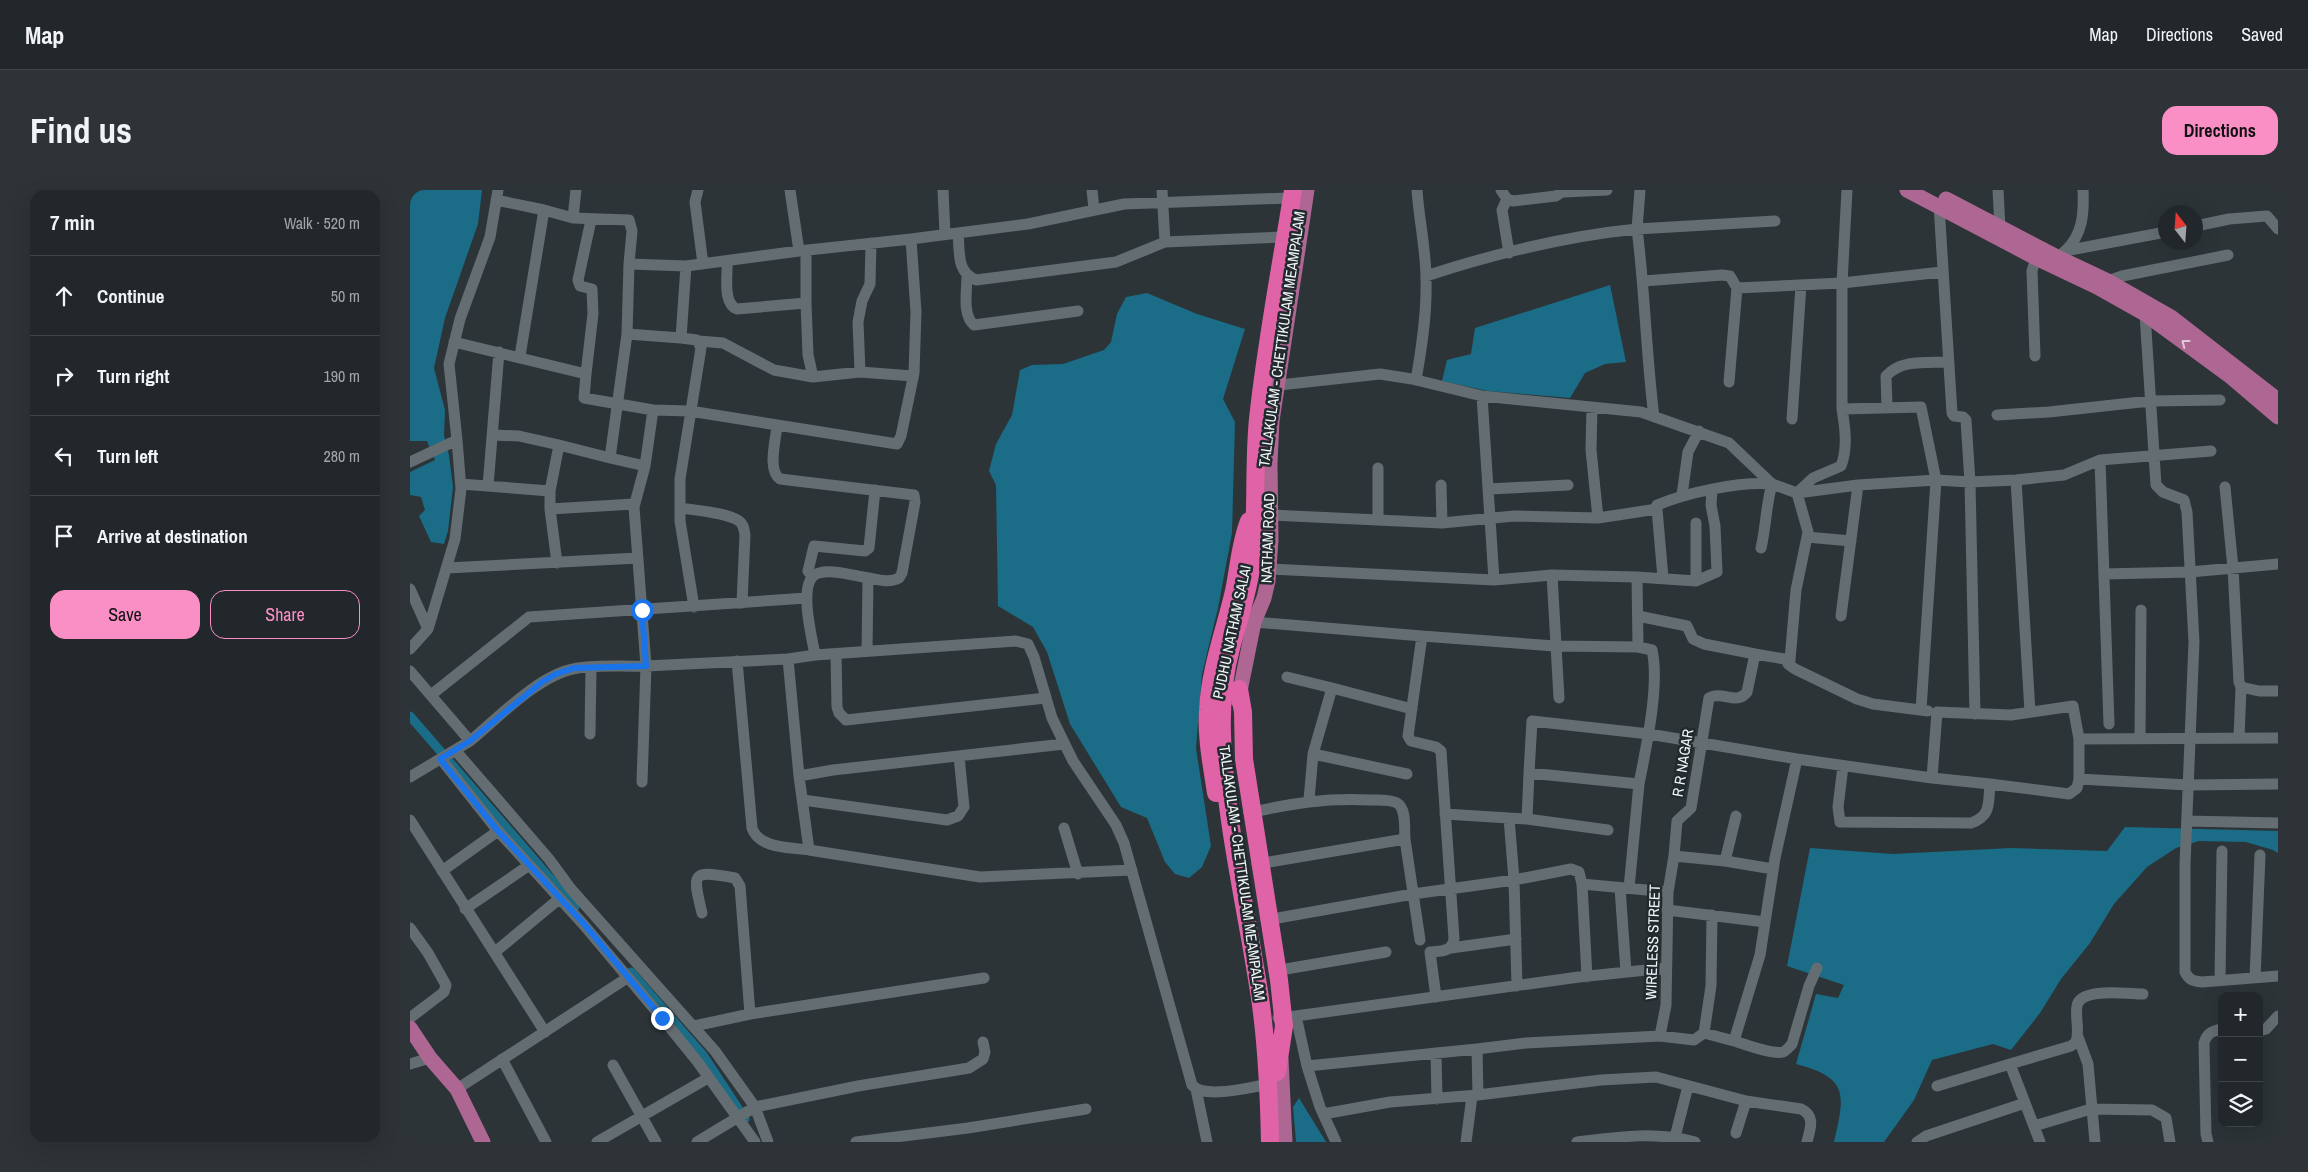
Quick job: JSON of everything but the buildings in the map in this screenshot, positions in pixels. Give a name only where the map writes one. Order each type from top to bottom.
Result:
[{"type":"highway","name":"TALLAKULAM - CHETTIKULAM MEAMPALAM","points":[[1270,1142],[1269,1087],[1260,1000],[1226,784],[1222,735],[1222,694],[1230,649],[1245,603],[1251,570],[1254,538],[1258,418],[1296,192]]},
{"type":"highway","name":"TALLAKULAM - CHETTIKULAM MEAMPALAM","points":[[1279,1142],[1277,1072],[1265,962],[1232,748],[1231,689],[1255,589],[1260,558],[1264,447],[1296,192]]},
{"type":"highway","points":[[1243,896],[1228,870],[1210,752],[1208,711],[1211,682],[1221,633],[1239,568],[1241,541],[1249,521]]},
{"type":"highway","points":[[1239,689],[1243,712],[1244,759],[1279,980],[1284,1026],[1277,1072]]},
{"type":"main road","points":[[1907,190],[1939,205],[2036,258],[2056,259],[2108,281],[2171,317],[2278,400]]},
{"type":"main road","points":[[1929,190],[2056,259],[2097,287],[2144,314],[2231,377],[2278,417]]},
{"type":"main road","points":[[1260,387],[1282,237],[1296,192]]},
{"type":"main road","name":"NATHAM ROAD","points":[[1255,620],[1264,598],[1270,569],[1271,438],[1296,192]]},
{"type":"main road","name":"PUDHU NATHAM SALAI","points":[[1260,387],[1250,479],[1246,567],[1218,687],[1215,718],[1219,782],[1242,912],[1264,1085],[1266,1142]]},
{"type":"main road","name":"PUDHU NATHAM SALAI","points":[[1255,620],[1239,689],[1240,761],[1274,971],[1285,1142]]},
{"type":"main road","points":[[410,1028],[430,1058],[457,1089],[483,1142]]},
{"type":"street","points":[[573,218],[576,190]]},
{"type":"street","points":[[698,190],[695,202],[703,264]]},
{"type":"street","points":[[790,190],[803,250],[808,355],[813,377]]},
{"type":"street","points":[[943,190],[945,234]]},
{"type":"street","points":[[1092,190],[1094,208]]},
{"type":"street","points":[[1416,380],[1426,306],[1426,276],[1419,226],[1417,190]]},
{"type":"street","points":[[1509,253],[1502,210],[1504,195],[1514,201],[1556,196],[1564,191],[1606,190]]},
{"type":"street","points":[[1640,190],[1637,229],[1644,281],[1650,388],[1654,416]]},
{"type":"street","points":[[1797,493],[1813,478],[1841,466],[1844,458],[1842,283],[1847,190]]},
{"type":"street","points":[[1998,190],[2000,227]]},
{"type":"street","points":[[2056,259],[2078,234],[2084,216],[2083,190]]},
{"type":"street","points":[[629,264],[686,266],[803,250],[911,239],[1028,224],[1094,208],[1162,196],[1296,192]]},
{"type":"street","points":[[410,649],[428,629],[455,539],[461,484],[447,445],[449,364],[460,319],[490,237],[497,195],[573,218],[629,220],[632,231],[627,334],[610,458]]},
{"type":"street","points":[[1162,196],[1165,242]]},
{"type":"street","points":[[1939,205],[1952,413],[1954,416],[1963,417],[1966,420],[1970,482],[1975,714]]},
{"type":"street","points":[[520,356],[544,210]]},
{"type":"street","points":[[2203,225],[2229,219],[2273,215],[2278,229]]},
{"type":"street","points":[[591,220],[578,280],[580,286],[592,289],[593,314],[584,398],[653,410],[690,411],[897,444],[901,436],[913,376],[916,312],[911,239]]},
{"type":"street","points":[[1426,276],[1463,264],[1604,232],[1775,221]]},
{"type":"street","points":[[958,232],[961,267],[967,276],[976,280],[1116,262],[1165,242],[1282,237]]},
{"type":"street","points":[[2056,259],[2158,234]]},
{"type":"street","points":[[860,372],[858,322],[862,301],[870,284],[871,243]]},
{"type":"street","points":[[2108,281],[2122,276],[2228,255]]},
{"type":"street","points":[[2035,356],[2032,271],[2036,258]]},
{"type":"street","points":[[727,260],[728,300],[732,307],[737,310],[806,303]]},
{"type":"street","points":[[681,338],[686,266]]},
{"type":"street","points":[[1736,288],[1842,283],[1942,272]]},
{"type":"street","points":[[1644,281],[1722,274],[1730,276],[1736,288],[1729,382]]},
{"type":"street","points":[[967,276],[967,315],[969,321],[974,325],[1078,311]]},
{"type":"street","points":[[1792,419],[1801,285]]},
{"type":"street","points":[[2144,314],[2156,479],[2159,489],[2179,498],[2186,505],[2194,642],[2188,784],[2185,972],[2187,978],[2193,981],[2278,976]]},
{"type":"street","points":[[627,334],[723,343],[774,370],[813,377],[860,372],[913,376]]},
{"type":"street","points":[[694,607],[680,508],[680,479],[701,348],[699,341]]},
{"type":"street","points":[[454,342],[520,356],[586,374]]},
{"type":"street","points":[[488,486],[499,352]]},
{"type":"street","points":[[1886,408],[1886,376],[1892,370],[1901,364],[1948,362]]},
{"type":"street","points":[[1260,387],[1380,374],[1416,380],[1482,396],[1641,412],[1729,443],[1772,484]]},
{"type":"street","points":[[1482,396],[1494,580]]},
{"type":"street","points":[[1997,415],[2049,412],[2150,401],[2220,400]]},
{"type":"street","points":[[1592,407],[1591,450],[1598,518]]},
{"type":"street","points":[[1842,409],[1921,407],[1936,480],[1920,710]]},
{"type":"street","points":[[642,782],[646,666],[634,504],[645,466],[653,410]]},
{"type":"street","points":[[777,425],[774,471],[780,479],[914,495],[915,502],[902,573],[899,578],[886,581],[828,572],[812,576],[807,586],[807,598],[815,655]]},
{"type":"street","points":[[1682,495],[1688,452],[1698,431]]},
{"type":"street","points":[[493,435],[520,436],[645,466]]},
{"type":"street","points":[[410,462],[447,445]]},
{"type":"street","points":[[556,563],[550,510],[550,491],[560,445]]},
{"type":"street","points":[[1663,578],[1657,504],[1682,495],[1756,482],[1772,484],[1797,493],[1858,485],[1936,480],[1970,482],[2016,480],[2064,475],[2100,460],[2155,454],[2211,451]]},
{"type":"street","points":[[2100,460],[2109,724]]},
{"type":"street","points":[[1378,468],[1378,520]]},
{"type":"street","points":[[2016,480],[2030,712]]},
{"type":"street","points":[[461,484],[550,491]]},
{"type":"street","points":[[1761,548],[1765,530],[1765,512],[1772,484]]},
{"type":"street","points":[[1441,485],[1442,523]]},
{"type":"street","points":[[1489,489],[1568,485]]},
{"type":"street","points":[[1841,616],[1858,485]]},
{"type":"street","points":[[2225,487],[2233,568],[2238,671],[2242,687],[2239,738]]},
{"type":"street","points":[[812,576],[808,572],[814,546],[864,551],[870,548],[875,490]]},
{"type":"street","points":[[1270,569],[1494,580],[1552,575],[1663,578],[1696,581],[1717,572],[1715,526],[1711,505],[1712,490]]},
{"type":"street","points":[[1527,819],[1532,721],[1649,734],[1842,766],[1932,778],[2069,794],[2077,788],[2079,779],[2079,739],[2073,706],[2012,715],[1937,712],[1873,704],[1857,699],[1794,669],[1788,664],[1790,660],[1796,590],[1808,532],[1797,493]]},
{"type":"street","points":[[550,510],[634,504]]},
{"type":"street","points":[[680,508],[732,518],[740,521],[744,527],[742,603]]},
{"type":"street","points":[[1271,515],[1442,523],[1514,516],[1598,518],[1657,509]]},
{"type":"street","points":[[1696,522],[1696,581]]},
{"type":"street","points":[[1807,537],[1851,541]]},
{"type":"street","points":[[447,568],[638,558]]},
{"type":"street","points":[[2104,574],[2190,572],[2278,564]]},
{"type":"street","points":[[1552,575],[1559,698]]},
{"type":"street","points":[[1637,577],[1638,647]]},
{"type":"street","points":[[867,651],[868,578]]},
{"type":"street","points":[[410,589],[428,629]]},
{"type":"street","points":[[431,696],[529,617],[807,598]]},
{"type":"street","points":[[2140,738],[2141,610]]},
{"type":"street","points":[[1638,616],[1686,626],[1693,639],[1704,644],[1790,660]]},
{"type":"street","points":[[1255,620],[1422,636],[1555,646],[1638,647],[1652,650],[1654,657],[1649,734],[1639,784],[1625,888],[1626,972]]},
{"type":"street","points":[[1422,636],[1408,736],[1411,741],[1436,747],[1441,751],[1449,889],[1454,938],[1451,948]]},
{"type":"street","points":[[410,777],[470,741],[542,682],[556,674],[574,668],[788,659],[867,651],[1022,642],[1031,648],[1052,718],[1072,761],[1116,825],[1132,870],[1177,1028],[1188,1074],[1196,1089],[1207,1142]]},
{"type":"street","points":[[836,654],[837,707],[839,713],[846,720],[1046,698]]},
{"type":"street","name":"R R NAGAR","points":[[1674,856],[1676,821],[1691,808],[1709,698],[1719,695],[1736,699],[1744,696],[1747,692],[1755,654]]},
{"type":"street","points":[[788,659],[799,776],[809,850]]},
{"type":"street","points":[[737,661],[752,828],[754,836],[762,842],[980,877],[1078,874],[1132,870]]},
{"type":"street","points":[[590,734],[591,668]]},
{"type":"street","points":[[410,670],[470,741]]},
{"type":"street","points":[[1288,678],[1412,709]]},
{"type":"street","points":[[2242,687],[2259,691],[2278,692]]},
{"type":"street","points":[[1309,800],[1314,754],[1332,688]]},
{"type":"street","points":[[1932,778],[1937,712]]},
{"type":"street","points":[[2079,739],[2278,738]]},
{"type":"street","points":[[799,776],[833,770],[1064,744]]},
{"type":"street","points":[[1314,754],[1407,774]]},
{"type":"street","points":[[447,755],[498,831],[528,866],[584,924],[627,978],[702,1058],[708,1078],[755,1142]]},
{"type":"street","points":[[447,755],[549,859],[571,889],[694,1026],[733,1074],[755,1108],[768,1142]]},
{"type":"street","points":[[802,800],[947,820],[958,816],[964,807],[959,756]]},
{"type":"street","points":[[1734,1041],[1760,955],[1774,869],[1797,759]]},
{"type":"street","points":[[1842,766],[1838,807],[1840,822],[1971,823],[1984,817],[1988,809],[1990,784]]},
{"type":"street","points":[[1529,773],[1639,784]]},
{"type":"street","points":[[2079,779],[2188,784],[2278,784]]},
{"type":"street","points":[[1249,813],[1309,800],[1388,800],[1397,803],[1402,808],[1420,940]]},
{"type":"street","points":[[1445,814],[1527,819],[1608,830]]},
{"type":"street","points":[[1725,860],[1736,816]]},
{"type":"street","points":[[1509,818],[1514,880],[1517,986]]},
{"type":"street","points":[[410,820],[545,1032]]},
{"type":"street","points":[[2187,821],[2278,823]]},
{"type":"street","points":[[1064,828],[1078,874]]},
{"type":"street","points":[[442,871],[498,831]]},
{"type":"street","points":[[1257,864],[1405,839]]},
{"type":"street","points":[[2220,980],[2222,851]]},
{"type":"street","points":[[2255,978],[2260,855]]},
{"type":"street","points":[[1674,856],[1725,860],[1774,869]]},
{"type":"street","name":"WIRELESS STREET","points":[[1660,1036],[1666,1005],[1667,910],[1674,856]]},
{"type":"street","points":[[465,909],[528,866]]},
{"type":"street","points":[[1266,920],[1571,869],[1579,872],[1582,884],[1587,976]]},
{"type":"street","points":[[702,913],[695,885],[696,880],[701,874],[706,873],[737,880],[740,886],[750,1014]]},
{"type":"street","points":[[1582,884],[1668,892]]},
{"type":"street","points":[[495,952],[559,899]]},
{"type":"street","points":[[1667,910],[1765,922]]},
{"type":"street","points":[[1307,1066],[1526,1043],[1660,1036],[1694,1040],[1704,1033],[1711,986],[1712,915]]},
{"type":"street","points":[[410,928],[446,985],[444,992],[410,1018]]},
{"type":"street","points":[[1436,996],[1430,952],[1516,939]]},
{"type":"street","points":[[1274,971],[1386,952]]},
{"type":"street","points":[[1278,1018],[1587,976],[1666,968]]},
{"type":"street","points":[[1704,1033],[1774,1052],[1782,1052],[1792,1044],[1808,986],[1818,968]]},
{"type":"street","points":[[457,1089],[627,978]]},
{"type":"street","points":[[694,1026],[750,1014],[984,978]]},
{"type":"street","points":[[2095,1142],[2088,1064],[2078,1036],[2077,1005],[2080,998],[2086,995],[2102,993],[2143,994]]},
{"type":"street","points":[[1296,1016],[1314,1094],[1336,1142]]},
{"type":"street","points":[[2263,1030],[2278,1016]]},
{"type":"street","points":[[2208,1142],[2206,1134],[2204,1042],[2210,1032],[2218,1031]]},
{"type":"street","points":[[1937,1086],[2071,1046],[2076,1042],[2078,1036]]},
{"type":"street","points":[[697,1142],[755,1108],[858,1086],[969,1068],[983,1059],[985,1052],[984,1042]]},
{"type":"street","points":[[1466,1142],[1475,1095],[1477,1049]]},
{"type":"street","points":[[1436,1053],[1437,1098]]},
{"type":"street","points":[[410,1064],[430,1058]]},
{"type":"street","points":[[502,1059],[546,1142]]},
{"type":"street","points":[[2010,1064],[2040,1142]]},
{"type":"street","points":[[613,1065],[640,1117],[656,1142]]},
{"type":"street","points":[[1323,1114],[1390,1102],[1475,1095],[1601,1080],[1651,1077],[1746,1101],[1807,1112],[1811,1124],[1807,1142]]},
{"type":"street","points":[[596,1142],[708,1078]]},
{"type":"street","points":[[1196,1089],[1219,1092],[1264,1085]]},
{"type":"street","points":[[1675,1136],[1688,1086]]},
{"type":"street","points":[[1736,1133],[1746,1101]]},
{"type":"street","points":[[1916,1142],[1926,1136],[2025,1103]]},
{"type":"street","points":[[856,1142],[968,1128],[1086,1109]]},
{"type":"street","points":[[2034,1126],[2091,1109],[2152,1110],[2159,1112],[2166,1118],[2170,1142]]},
{"type":"street","points":[[1577,1142],[1648,1135],[1675,1136],[1695,1142]]},
{"type":"water","points":[[410,190],[482,190],[478,224],[445,318],[434,368],[445,410],[444,435],[449,455],[453,487],[448,531],[444,544],[431,542],[419,516],[425,510],[421,497],[410,495],[410,472],[435,460],[427,441],[410,441]]},
{"type":"water","points":[[1610,285],[1626,362],[1605,364],[1585,373],[1570,398],[1488,391],[1442,381],[1447,360],[1471,354],[1475,328]]},
{"type":"water","points":[[1147,293],[1197,314],[1245,329],[1223,399],[1235,422],[1232,533],[1218,608],[1202,674],[1196,748],[1211,846],[1202,867],[1189,878],[1175,874],[1165,862],[1147,818],[1121,807],[1070,724],[1047,652],[1033,627],[998,606],[996,485],[989,471],[996,444],[1012,415],[1020,370],[1032,365],[1063,364],[1104,350],[1111,342],[1117,314],[1126,297]]},
{"type":"water","points":[[2125,827],[2278,831],[2278,853],[2246,842],[2199,841],[2176,848],[2147,867],[2114,904],[2090,943],[2061,979],[2040,1013],[2011,1050],[1993,1044],[1932,1060],[1914,1100],[1884,1142],[1834,1142],[1840,1112],[1841,1100],[1839,1090],[1826,1075],[1796,1064],[1816,994],[1838,998],[1844,985],[1787,966],[1810,848],[1893,854],[2011,848],[2107,851]]},
{"type":"water","points":[[1299,1098],[1326,1142],[1296,1142],[1293,1107]]},
{"type":"waterway","points":[[410,716],[575,907]]},
{"type":"waterway","points":[[631,972],[703,1055],[745,1119]]},
{"type":"route","points":[[642,610],[646,666],[574,668],[556,674],[542,682],[470,741],[440,759],[498,831],[528,866],[584,924],[662,1018]]}]
